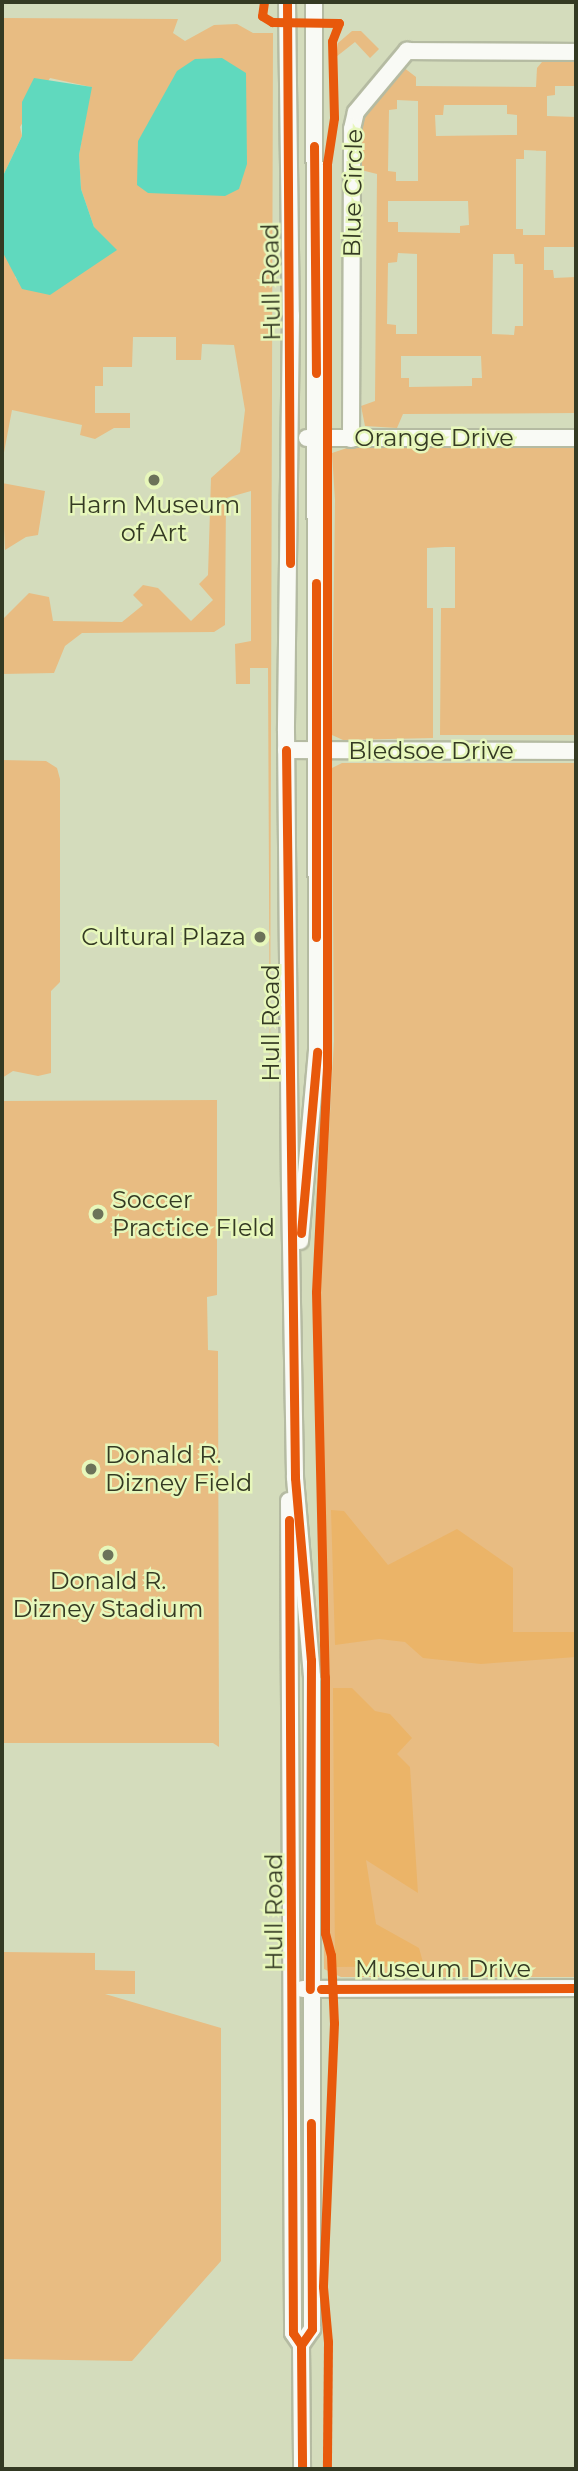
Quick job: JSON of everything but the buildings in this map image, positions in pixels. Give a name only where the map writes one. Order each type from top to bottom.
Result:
[{"type":"street","name":"Hull Road","points":[[287,2],[291,438],[286,750],[295,1478],[311,1660],[312,2329],[301,2345]]},
{"type":"street","name":"Hull Road","points":[[294,1296],[317,1052],[314,2]]},
{"type":"street","name":"Blue Circle","points":[[351,439],[352,129],[356,112],[407,51],[576,52]]},
{"type":"street","name":"Orange Drive","points":[[291,438],[576,438]]},
{"type":"street","name":"Bledsoe Drive","points":[[286,750],[576,751]]},
{"type":"street","name":"Hull Road","points":[[295,1478],[289,1487],[293,2333],[301,2345],[302,2469]]},
{"type":"street","name":"Museum Drive","points":[[293,1989],[576,1988]]},
{"type":"shaded area","points":[[2,18],[178,19],[173,33],[185,41],[214,25],[237,24],[253,33],[273,33],[270,1095],[268,668],[250,668],[250,684],[236,684],[235,644],[251,641],[251,491],[226,498],[225,625],[214,632],[82,633],[65,646],[54,673],[2,674],[2,620],[29,593],[49,597],[53,621],[122,622],[143,605],[133,595],[143,585],[158,588],[191,621],[213,600],[199,584],[208,575],[211,478],[240,452],[245,410],[234,345],[202,344],[201,360],[176,360],[176,337],[133,337],[132,367],[103,367],[103,386],[95,386],[95,413],[130,413],[130,428],[114,428],[95,439],[80,435],[82,425],[12,410],[2,463],[2,251],[12,263],[16,279],[94,227],[81,189],[79,155],[91,87],[50,78],[20,127],[22,136],[2,178]]},
{"type":"shaded area","points":[[352,31],[361,31],[379,49],[370,58],[355,42],[336,57],[338,43]]},
{"type":"shaded area","points":[[576,61],[576,86],[555,86],[555,95],[547,96],[547,116],[576,117],[576,247],[544,247],[544,270],[553,270],[554,278],[576,277],[576,413],[403,414],[397,428],[365,426],[361,406],[375,401],[377,174],[361,170],[359,125],[403,67],[416,77],[416,86],[536,87],[537,68],[542,62]],"holes":[[[397,100],[418,101],[418,181],[396,181],[396,172],[388,171],[389,110],[397,109]],[[444,105],[507,105],[507,114],[517,115],[517,135],[436,136],[435,115],[443,115]],[[524,150],[546,151],[545,235],[523,235],[523,229],[516,229],[516,159],[524,159]],[[388,201],[468,201],[469,225],[460,226],[460,233],[398,232],[398,222],[388,222]],[[398,253],[417,254],[417,334],[396,334],[396,325],[387,324],[388,263],[397,262]],[[493,254],[514,254],[515,264],[523,264],[523,326],[515,326],[514,335],[492,334]],[[401,356],[481,356],[482,378],[472,378],[472,386],[409,387],[409,378],[401,378]]]},
{"type":"shaded area","points":[[576,447],[576,735],[440,735],[441,608],[455,608],[455,547],[445,547],[427,548],[427,608],[433,608],[433,738],[343,740],[332,735],[335,500],[332,453],[347,448]]},
{"type":"shaded area","points":[[2,483],[45,491],[38,535],[26,537],[5,550]]},
{"type":"shaded area","points":[[2,760],[46,761],[57,768],[60,779],[60,982],[51,991],[51,1073],[38,1076],[13,1071],[2,1078]]},
{"type":"shaded area","points":[[342,763],[576,763],[576,1977],[341,1977],[324,1969],[320,1296],[334,1041],[332,768]]},
{"type":"shaded area","name":"Donald R. Dizney Stadium","points":[[217,1100],[217,1295],[207,1297],[208,1350],[218,1351],[219,1747],[213,1743],[2,1743],[2,1101]]},
{"type":"shaded area","points":[[331,1510],[344,1511],[388,1565],[457,1529],[513,1568],[513,1632],[576,1632],[576,1657],[481,1664],[423,1658],[405,1642],[379,1639],[335,1645]]},
{"type":"shaded area","points":[[333,1688],[352,1688],[375,1711],[390,1714],[412,1738],[397,1754],[410,1767],[418,1893],[366,1860],[376,1924],[419,1948],[424,1966],[335,1967]]},
{"type":"shaded area","points":[[2,1952],[95,1953],[95,1970],[135,1971],[135,1994],[105,1994],[221,2028],[221,2261],[132,2361],[2,2359]]},
{"type":"water","points":[[222,58],[246,73],[247,164],[239,189],[225,196],[148,193],[137,185],[138,141],[177,71],[195,59]]},
{"type":"water","points":[[34,78],[92,87],[79,155],[81,189],[94,227],[117,250],[50,295],[22,289],[2,251],[2,178],[22,136],[22,102]]},
{"type":"cycle path","points":[[264,2],[262,16],[272,22],[339,23],[332,41],[334,118],[327,164],[327,1067],[316,1292],[325,1677],[325,1933],[331,1955],[334,2023],[323,2287],[328,2342],[327,2469]]},
{"type":"cycle path","points":[[287,2],[290,563]]},
{"type":"cycle path","points":[[314,146],[316,373]]},
{"type":"cycle path","points":[[316,583],[316,937]]},
{"type":"cycle path","points":[[286,750],[295,1478],[311,1660],[310,1989]]},
{"type":"cycle path","points":[[301,1233],[317,1052]]},
{"type":"cycle path","points":[[289,1520],[293,2333],[301,2345],[302,2469]]},
{"type":"cycle path","points":[[321,1989],[576,1988]]},
{"type":"cycle path","points":[[301,2345],[312,2329],[311,2123]]},
{"type":"place","name":"Harn Museum of Art","points":[[154,480]]},
{"type":"place","name":"Cultural Plaza","points":[[260,937]]},
{"type":"place","name":"Soccer Practice FIeld","points":[[98,1214]]},
{"type":"place","name":"Donald R. Dizney Field","points":[[91,1469]]},
{"type":"place","name":"Donald R. Dizney Stadium","points":[[108,1555]]}]
